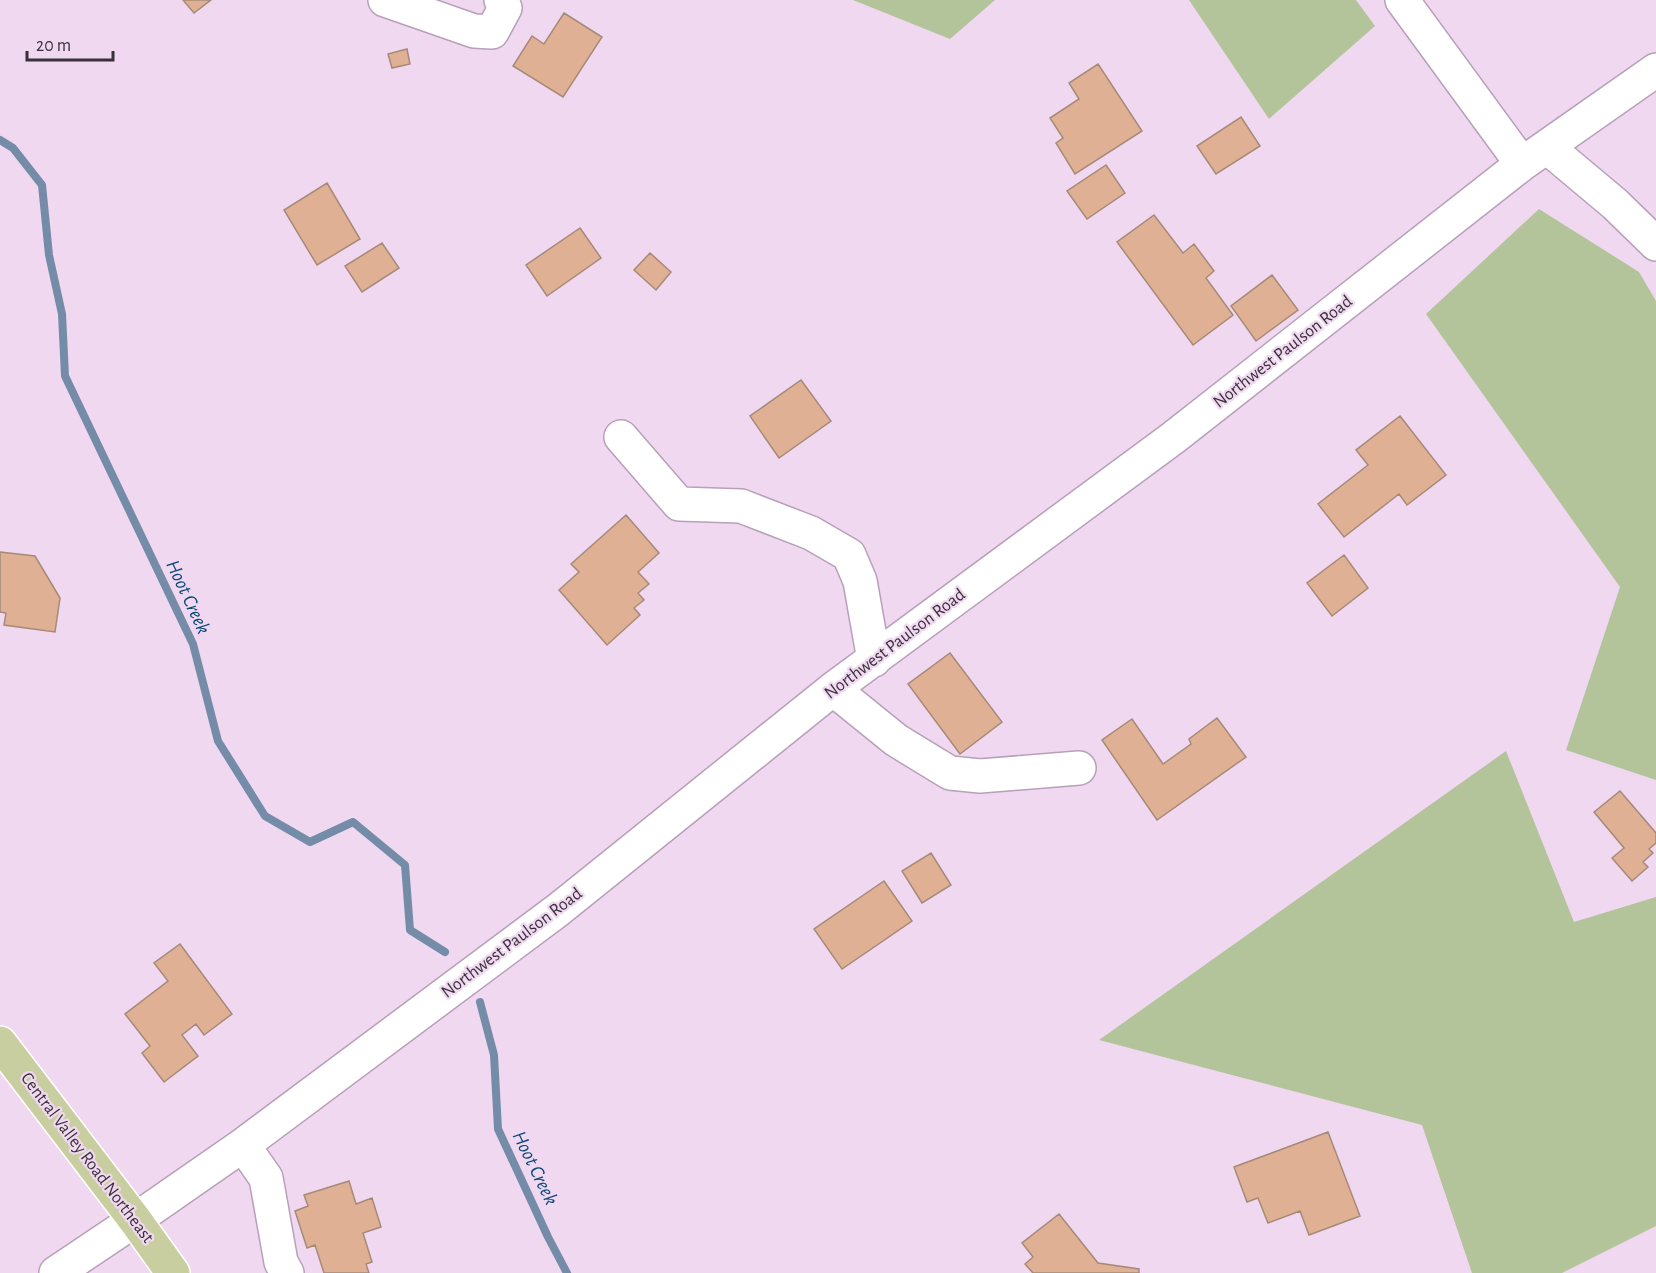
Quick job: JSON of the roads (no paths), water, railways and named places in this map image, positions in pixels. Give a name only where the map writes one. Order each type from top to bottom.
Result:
[{"type":"main road","name":"Central Valley Road Northeast","points":[[0,1043],[173,1273]]},
{"type":"street","points":[[396,2],[474,32],[492,32],[505,8],[501,0]]},
{"type":"street","points":[[1402,0],[1534,156],[1615,204],[1656,244]]},
{"type":"street","name":"Northwest Paulson Road","points":[[56,1273],[243,1145],[558,910],[833,689],[1173,438],[1534,156],[1656,70]]},
{"type":"street","points":[[621,438],[679,504],[741,506],[811,533],[849,555],[860,580],[874,660]]},
{"type":"street","points":[[833,689],[896,741],[950,773],[980,776],[1079,768]]},
{"type":"street","points":[[243,1145],[266,1178],[281,1262],[287,1273]]},
{"type":"waterway","name":"Hoot Creek","points":[[0,140],[13,148],[42,185],[49,255],[62,314],[65,376],[193,644],[218,741],[265,816],[310,842],[353,822],[405,865],[410,930],[445,952]]},
{"type":"waterway","name":"Hoot Creek","points":[[480,1002],[494,1055],[498,1129],[567,1273]]}]
